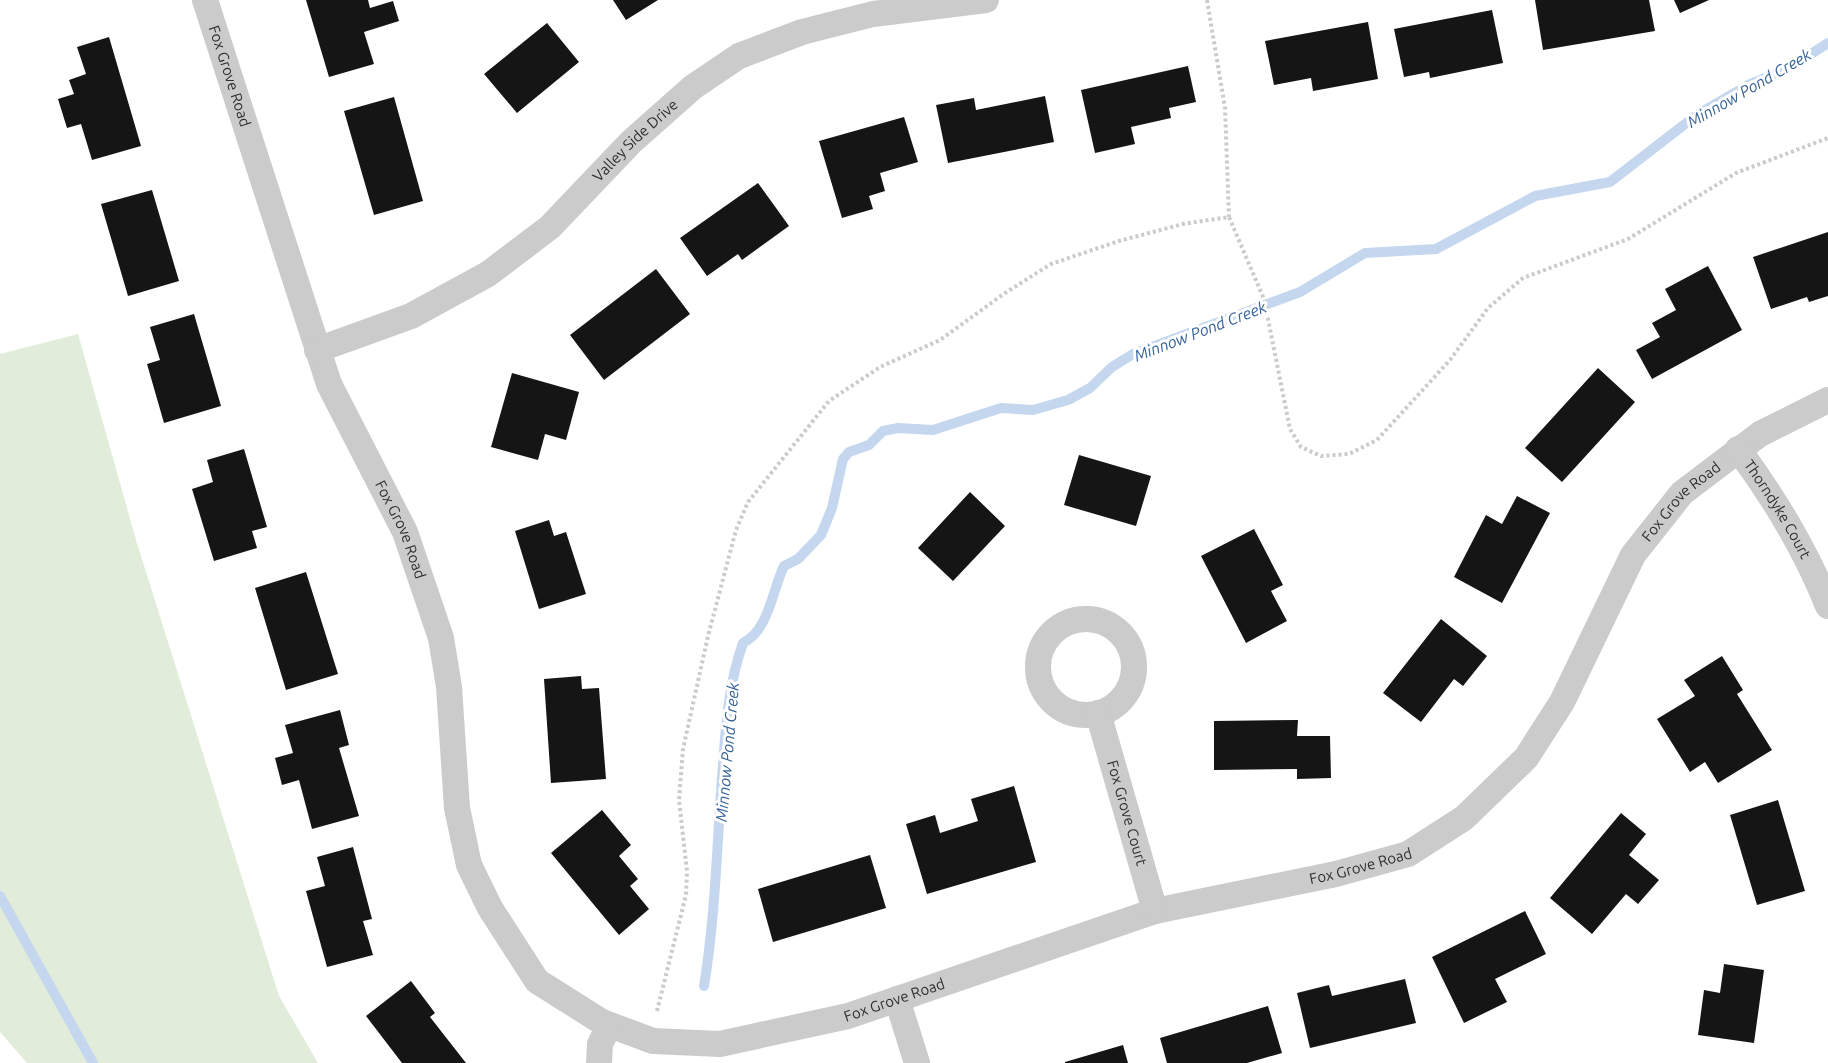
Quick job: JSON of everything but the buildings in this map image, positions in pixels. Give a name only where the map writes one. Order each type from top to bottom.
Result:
[{"type":"street","name":"Fox Grove Road","points":[[205,0],[329,384],[405,532],[441,638],[449,687],[457,808],[469,865],[490,909],[537,981],[609,1026],[653,1041],[701,1053],[720,1044],[848,1016],[1155,911],[1336,874],[1408,854],[1464,818],[1526,758],[1562,702],[1633,555],[1682,493],[1760,434],[1828,400]]},
{"type":"street","name":"Valley Side Drive","points":[[317,350],[411,316],[488,274],[550,227],[631,142],[693,87],[739,56],[802,32],[873,14],[986,0]]},
{"type":"street","name":"Thorndyke Court","points":[[1738,449],[1782,512],[1810,562],[1828,606]]},
{"type":"street","name":"Fox Grove Court","points":[[1098,713],[1155,911]]},
{"type":"street","points":[[897,999],[917,1063]]},
{"type":"street","points":[[599,1063],[600,1044],[609,1026]]},
{"type":"path","points":[[1207,0],[1225,108],[1229,217],[1264,299],[1270,342],[1290,429],[1301,447],[1322,456],[1349,454],[1377,440],[1450,360],[1488,308],[1523,278],[1628,239],[1736,173],[1828,138]]},
{"type":"path","points":[[645,1038],[654,1024],[686,895],[687,871],[679,800],[683,749],[708,636],[736,530],[748,502],[829,401],[880,367],[940,340],[1005,293],[1052,264],[1119,241],[1205,219],[1229,217]]},
{"type":"green space","points":[[78,334],[136,540],[279,996],[318,1063],[27,1063],[0,1032],[0,354]]},
{"type":"waterway","name":"Minnow Pond Creek","points":[[704,986],[714,903],[727,718],[738,658],[743,643],[752,637],[764,620],[784,566],[798,559],[821,535],[832,508],[843,459],[849,452],[869,445],[883,431],[898,428],[933,430],[1001,408],[1033,410],[1068,400],[1090,388],[1112,367],[1133,354],[1300,292],[1365,253],[1436,249],[1535,196],[1610,182],[1698,114],[1750,84],[1791,67],[1828,43]]},
{"type":"waterway","points":[[0,896],[93,1063]]}]
